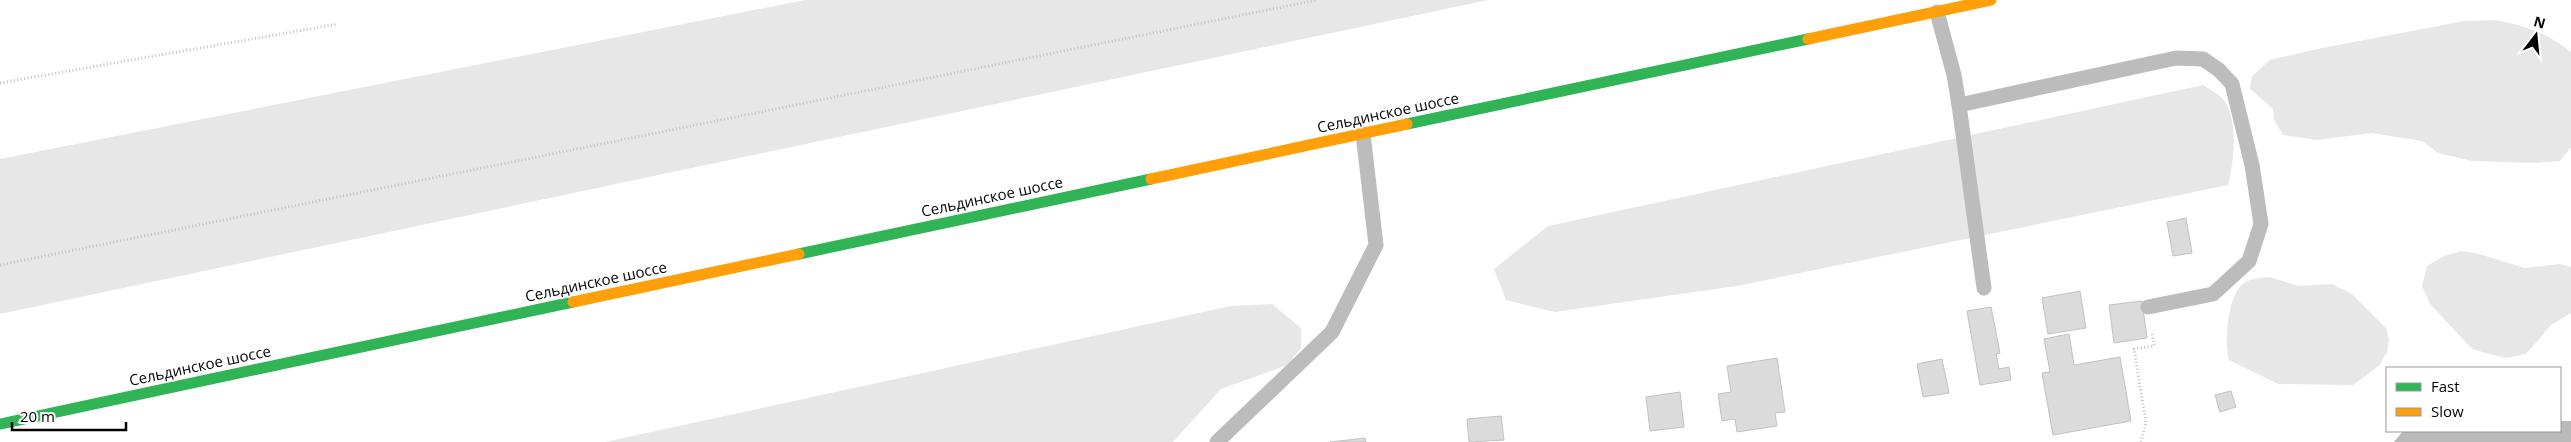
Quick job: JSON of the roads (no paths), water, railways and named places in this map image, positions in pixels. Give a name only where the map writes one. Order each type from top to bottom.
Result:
[{"type":"main road","name":"Сельдинское шоссе","points":[[0,424],[1991,0]]},
{"type":"lane","points":[[1937,12],[1954,75],[1984,288]]},
{"type":"lane","points":[[1959,105],[2176,58],[2203,59],[2219,70],[2232,84],[2252,165],[2261,224],[2249,261],[2213,294],[2148,307]]},
{"type":"lane","points":[[1217,442],[1332,332],[1376,245],[1363,134]]}]
